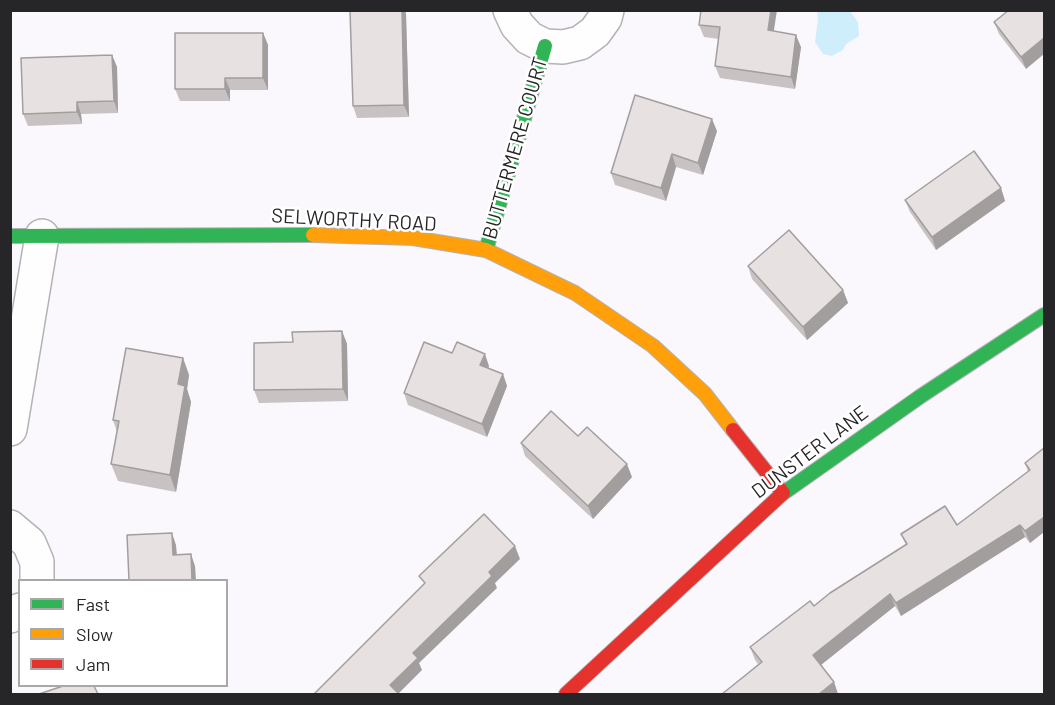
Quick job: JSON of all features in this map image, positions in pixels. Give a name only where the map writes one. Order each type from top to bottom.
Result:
[{"type":"street","name":"BUTTERMERE COURT","points":[[510,10],[517,25],[529,38],[545,46],[563,47],[580,43],[595,33],[605,18],[607,10]]},
{"type":"street","name":"BUTTERMERE COURT","points":[[486,250],[545,46]]},
{"type":"street","name":"SELWORTHY ROAD","points":[[26,236],[334,234],[413,238],[486,250],[575,293],[653,346],[705,394],[783,493]]},
{"type":"street","points":[[10,429],[26,236]]},
{"type":"street","name":"DUNSTER LANE","points":[[566,694],[783,493],[921,396],[1044,315]]},
{"type":"street","points":[[10,527],[29,543],[37,561],[37,579]]},
{"type":"water","points":[[817,11],[850,11],[858,22],[859,36],[832,56],[823,54],[815,42]]},
{"type":"building","points":[[350,10],[402,10],[404,105],[353,106]]},
{"type":"building","points":[[701,10],[771,10],[768,30],[796,35],[791,77],[715,66],[720,27],[699,25]]},
{"type":"building","points":[[1009,10],[1044,10],[1044,38],[1021,57],[994,22]]},
{"type":"building","points":[[175,33],[263,33],[263,78],[225,78],[225,89],[175,89]]},
{"type":"building","points":[[112,55],[114,101],[77,102],[77,112],[23,114],[21,58]]},
{"type":"building","points":[[635,95],[712,119],[698,163],[672,154],[661,188],[611,173]]},
{"type":"building","points":[[974,151],[1001,188],[932,237],[905,200]]},
{"type":"building","points":[[789,230],[843,290],[803,327],[748,266]]},
{"type":"building","points":[[342,331],[343,389],[254,390],[254,343],[293,342],[292,332]]},
{"type":"building","points":[[424,342],[452,353],[457,342],[485,354],[480,365],[503,374],[482,424],[404,393]]},
{"type":"building","points":[[126,348],[183,358],[178,384],[185,386],[170,475],[111,464],[119,421],[113,420]]},
{"type":"building","points":[[551,411],[578,436],[587,427],[627,464],[588,506],[521,443]]},
{"type":"building","points":[[1044,448],[1044,517],[1025,531],[1020,525],[896,603],[890,594],[813,655],[834,682],[819,694],[722,694],[762,662],[750,647],[810,601],[814,606],[830,593],[907,544],[901,534],[945,506],[957,525],[1030,470],[1025,463]]},
{"type":"building","points":[[484,514],[515,546],[489,572],[492,576],[413,653],[418,658],[390,685],[399,694],[314,694],[425,583],[419,576]]},
{"type":"building","points":[[172,533],[173,555],[191,554],[192,579],[129,579],[127,535]]},
{"type":"building","points":[[60,687],[94,687],[98,694],[39,694]]},
{"type":"traffic: fast","points":[[486,250],[545,46]]},
{"type":"traffic: fast","points":[[10,236],[313,235]]},
{"type":"traffic: fast","points":[[782,494],[921,396],[1044,315]]},
{"type":"traffic: slow","points":[[313,235],[413,238],[486,250],[575,293],[653,346],[705,394],[733,430]]},
{"type":"traffic: jam","points":[[733,430],[783,493]]},
{"type":"traffic: jam","points":[[566,694],[782,494]]}]
